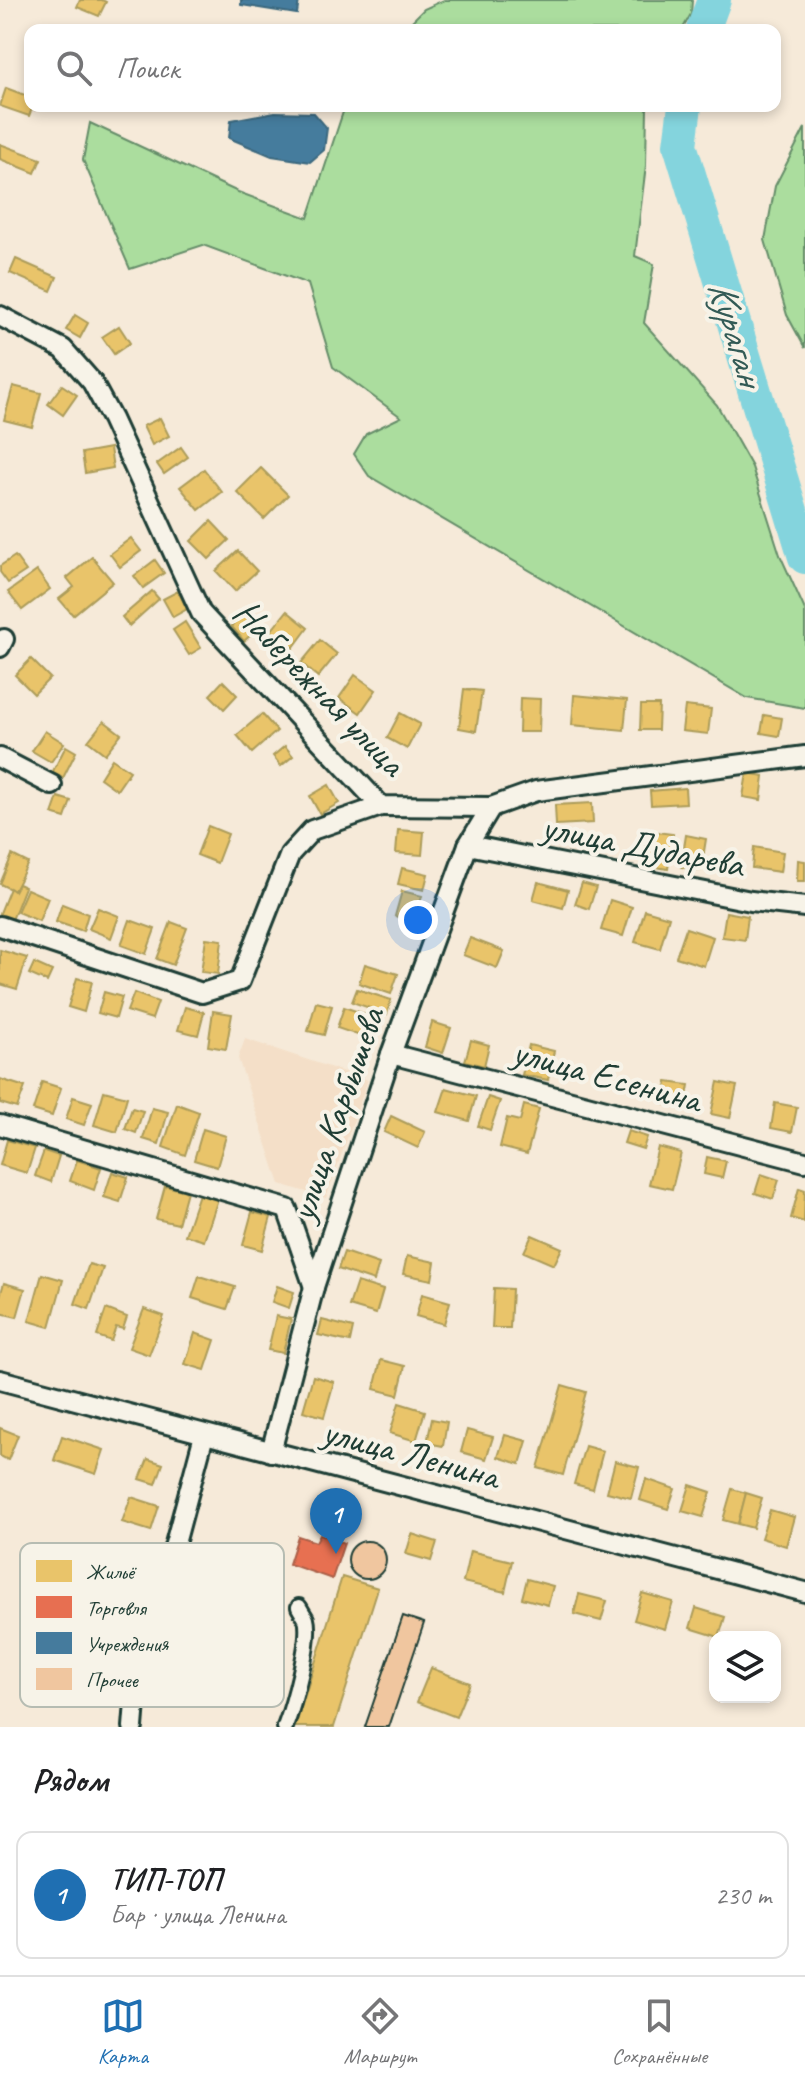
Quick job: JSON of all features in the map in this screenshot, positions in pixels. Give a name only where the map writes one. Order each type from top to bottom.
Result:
[{"type":"street","name":"Набережная улица","points":[[0,316],[63,349],[92,382],[201,613],[381,806],[491,807],[536,791],[805,756]]},
{"type":"street","points":[[0,758],[52,785]]},
{"type":"street","points":[[0,926],[202,993],[240,981],[290,854],[312,830],[381,806]]},
{"type":"street","name":"улица Карбышева","points":[[271,1452],[314,1287],[391,1054],[468,845],[491,807]]},
{"type":"street","name":"улица Дударева","points":[[468,845],[751,901],[805,907]]},
{"type":"street","name":"улица Есенина","points":[[391,1054],[805,1162]]},
{"type":"street","points":[[0,1125],[287,1209],[314,1287]]},
{"type":"street","name":"улица Ленина","points":[[0,1380],[805,1592]]},
{"type":"street","points":[[175,1543],[204,1435]]},
{"type":"street","points":[[285,1727],[302,1665],[305,1640],[306,1620],[299,1607]]},
{"type":"street","points":[[133,1727],[135,1707]]},
{"type":"shaded area","points":[[245,1039],[368,1080],[326,1198],[280,1184],[238,1058]]},
{"type":"green space","points":[[444,0],[692,0],[691,14],[685,24],[409,24],[424,9]]},
{"type":"green space","points":[[343,112],[647,112],[646,165],[635,256],[654,264],[644,323],[717,405],[752,467],[780,555],[805,610],[805,708],[747,698],[369,476],[354,454],[366,434],[401,417],[333,367],[308,284],[203,245],[130,269],[83,160],[90,123],[238,192],[308,218]]},
{"type":"green space","points":[[805,128],[805,348],[787,315],[765,240],[775,186]]},
{"type":"building: Жильё","points":[[80,0],[106,2],[99,16],[77,7]]},
{"type":"building: Жильё","points":[[6,88],[24,95],[24,112],[31,112],[29,116],[0,106]]},
{"type":"building: Жильё","points":[[0,144],[41,159],[35,173],[0,159]]},
{"type":"building: Жильё","points":[[16,259],[57,277],[51,291],[10,273]]},
{"type":"building: Жильё","points":[[75,315],[88,323],[80,338],[66,330]]},
{"type":"building: Жильё","points":[[119,326],[130,343],[114,354],[102,337]]},
{"type":"building: Жильё","points":[[62,385],[77,395],[63,415],[48,404]]},
{"type":"building: Жильё","points":[[13,386],[41,393],[32,427],[4,420]]},
{"type":"building: Жильё","points":[[160,418],[169,436],[152,445],[143,426]]},
{"type":"building: Жильё","points":[[181,447],[188,457],[164,474],[157,464]]},
{"type":"building: Жильё","points":[[110,448],[113,468],[85,473],[82,453]]},
{"type":"building: Жильё","points":[[261,468],[288,495],[264,519],[237,492]]},
{"type":"building: Жильё","points":[[204,469],[222,492],[199,510],[180,487]]},
{"type":"building: Жильё","points":[[211,521],[229,540],[209,559],[191,541]]},
{"type":"building: Жильё","points":[[131,538],[141,551],[120,567],[110,554]]},
{"type":"building: Жильё","points":[[238,551],[257,571],[235,591],[216,571]]},
{"type":"building: Жильё","points":[[15,556],[26,571],[8,583],[0,572],[0,566]]},
{"type":"building: Жильё","points":[[92,557],[113,582],[73,615],[59,599],[74,587],[67,578]]},
{"type":"building: Жильё","points":[[155,560],[164,573],[143,588],[134,576]]},
{"type":"building: Жильё","points":[[37,571],[50,589],[22,610],[8,592]]},
{"type":"building: Жильё","points":[[152,591],[159,599],[129,626],[122,617]]},
{"type":"building: Жильё","points":[[178,591],[187,609],[173,617],[163,599]]},
{"type":"building: Жильё","points":[[287,611],[308,628],[293,648],[271,631]]},
{"type":"building: Жильё","points":[[246,612],[260,627],[244,641],[231,626]]},
{"type":"building: Жильё","points":[[185,622],[201,648],[189,655],[173,630]]},
{"type":"building: Жильё","points":[[320,640],[337,654],[318,677],[301,663]]},
{"type":"building: Жильё","points":[[31,659],[50,678],[34,694],[15,675]]},
{"type":"building: Жильё","points":[[355,675],[376,690],[360,713],[339,698]]},
{"type":"building: Жильё","points":[[223,681],[237,695],[224,709],[210,695]]},
{"type":"building: Жильё","points":[[464,689],[482,691],[476,731],[459,728]]},
{"type":"building: Жильё","points":[[574,695],[627,700],[624,730],[572,725]]},
{"type":"building: Жильё","points":[[520,698],[540,699],[539,732],[519,732]]},
{"type":"building: Жильё","points":[[641,705],[659,705],[658,730],[640,730]]},
{"type":"building: Жильё","points":[[685,706],[711,709],[708,734],[682,731]]},
{"type":"building: Жильё","points":[[400,713],[420,724],[407,749],[387,738]]},
{"type":"building: Жильё","points":[[262,714],[277,731],[252,753],[237,735]]},
{"type":"building: Жильё","points":[[764,715],[782,718],[779,736],[761,733]]},
{"type":"building: Жильё","points":[[104,721],[121,734],[105,754],[88,741]]},
{"type":"building: Жильё","points":[[45,731],[64,743],[51,762],[32,751]]},
{"type":"building: Жильё","points":[[66,746],[76,752],[63,778],[52,773]]},
{"type":"building: Жильё","points":[[285,746],[293,756],[281,766],[273,756]]},
{"type":"building: Жильё","points":[[112,759],[130,771],[117,790],[100,778]]},
{"type":"building: Жильё","points":[[747,773],[764,776],[761,800],[743,797]]},
{"type":"building: Жильё","points":[[329,785],[339,803],[320,814],[310,796]]},
{"type":"building: Жильё","points":[[685,788],[686,803],[651,805],[650,791]]},
{"type":"building: Жильё","points":[[58,797],[71,801],[65,818],[52,814]]},
{"type":"building: Жильё","points":[[592,803],[593,823],[556,825],[555,805]]},
{"type":"building: Жильё","points":[[208,826],[228,834],[217,863],[197,855]]},
{"type":"building: Жильё","points":[[398,830],[424,832],[422,855],[396,853]]},
{"type":"building: Жильё","points":[[648,831],[673,834],[668,869],[643,865]]},
{"type":"building: Жильё","points":[[686,835],[706,839],[701,870],[681,867]]},
{"type":"building: Жильё","points":[[754,847],[783,852],[780,872],[752,868]]},
{"type":"building: Жильё","points":[[12,855],[28,863],[14,891],[0,884]]},
{"type":"building: Жильё","points":[[798,860],[805,861],[805,881],[797,881]]},
{"type":"building: Жильё","points":[[402,868],[428,874],[424,890],[398,884]]},
{"type":"building: Жильё","points":[[538,882],[568,890],[563,908],[533,900]]},
{"type":"building: Жильё","points":[[582,883],[596,887],[589,909],[575,904]]},
{"type":"building: Жильё","points":[[18,884],[25,887],[12,920],[0,913],[10,888],[14,891]]},
{"type":"building: Жильё","points":[[27,889],[48,898],[39,921],[17,912]]},
{"type":"building: Жильё","points":[[402,891],[422,896],[415,922],[395,916]]},
{"type":"building: Жильё","points":[[610,900],[632,907],[623,936],[601,930]]},
{"type":"building: Жильё","points":[[62,904],[88,914],[83,931],[56,922]]},
{"type":"building: Жильё","points":[[98,908],[119,916],[111,938],[89,929]]},
{"type":"building: Жильё","points":[[645,910],[669,917],[660,949],[635,942]]},
{"type":"building: Жильё","points":[[726,912],[748,916],[745,940],[722,937]]},
{"type":"building: Жильё","points":[[130,920],[155,929],[146,954],[121,945]]},
{"type":"building: Жильё","points":[[171,922],[187,928],[173,965],[157,959]]},
{"type":"building: Жильё","points":[[686,928],[713,937],[704,966],[676,957]]},
{"type":"building: Жильё","points":[[206,938],[222,940],[218,974],[201,972]]},
{"type":"building: Жильё","points":[[470,938],[504,951],[497,968],[463,955]]},
{"type":"building: Жильё","points":[[0,950],[27,958],[17,989],[0,984]]},
{"type":"building: Жильё","points":[[34,963],[52,971],[47,982],[29,974]]},
{"type":"building: Жильё","points":[[365,964],[398,974],[391,994],[359,983]]},
{"type":"building: Жильё","points":[[77,978],[92,982],[84,1012],[68,1007]]},
{"type":"building: Жильё","points":[[357,989],[391,1000],[387,1014],[352,1002]]},
{"type":"building: Жильё","points":[[104,992],[122,997],[116,1018],[98,1013]]},
{"type":"building: Жильё","points":[[134,993],[158,1002],[152,1019],[127,1011]]},
{"type":"building: Жильё","points":[[316,1002],[332,1006],[324,1035],[308,1031]]},
{"type":"building: Жильё","points":[[185,1007],[204,1012],[198,1035],[178,1030]]},
{"type":"building: Жильё","points":[[344,1007],[380,1019],[372,1040],[337,1028]]},
{"type":"building: Жильё","points":[[213,1011],[232,1014],[226,1049],[208,1046]]},
{"type":"building: Жильё","points":[[432,1022],[451,1028],[443,1053],[425,1047]]},
{"type":"building: Жильё","points":[[471,1040],[489,1045],[484,1066],[465,1061]]},
{"type":"building: Жильё","points":[[529,1045],[554,1051],[548,1080],[522,1075]]},
{"type":"building: Жильё","points":[[0,1079],[25,1087],[17,1108],[0,1103]]},
{"type":"building: Жильё","points":[[42,1082],[61,1088],[52,1116],[33,1110]]},
{"type":"building: Жильё","points":[[667,1082],[689,1085],[685,1108],[663,1104]]},
{"type":"building: Жильё","points":[[718,1082],[737,1086],[730,1118],[711,1114]]},
{"type":"building: Жильё","points":[[446,1088],[476,1096],[469,1121],[438,1112]]},
{"type":"building: Жильё","points":[[104,1091],[127,1097],[117,1132],[94,1125]]},
{"type":"building: Жильё","points":[[73,1097],[92,1103],[84,1125],[66,1119]]},
{"type":"building: Жильё","points":[[488,1097],[500,1101],[490,1130],[478,1126]]},
{"type":"building: Жильё","points":[[775,1103],[797,1107],[792,1132],[771,1128]]},
{"type":"building: Жильё","points":[[177,1104],[199,1112],[185,1155],[163,1147]]},
{"type":"building: Жильё","points":[[524,1105],[539,1109],[527,1154],[500,1147],[507,1118],[520,1121]]},
{"type":"building: Жильё","points":[[132,1108],[143,1111],[136,1133],[125,1129]]},
{"type":"building: Жильё","points":[[152,1108],[168,1112],[159,1144],[143,1139]]},
{"type":"building: Жильё","points":[[391,1116],[425,1132],[418,1148],[384,1132]]},
{"type":"building: Жильё","points":[[203,1129],[226,1136],[217,1167],[194,1160]]},
{"type":"building: Жильё","points":[[628,1131],[647,1137],[643,1149],[624,1143]]},
{"type":"building: Жильё","points":[[7,1140],[35,1148],[27,1173],[0,1165]]},
{"type":"building: Жильё","points":[[658,1147],[681,1153],[672,1189],[649,1184]]},
{"type":"building: Жильё","points":[[44,1151],[59,1156],[51,1182],[35,1176]]},
{"type":"building: Жильё","points":[[707,1157],[726,1161],[722,1178],[704,1174]]},
{"type":"building: Жильё","points":[[77,1160],[101,1168],[94,1190],[70,1181]]},
{"type":"building: Жильё","points":[[112,1172],[128,1177],[120,1202],[104,1197]]},
{"type":"building: Жильё","points":[[761,1174],[779,1180],[773,1199],[755,1193]]},
{"type":"building: Жильё","points":[[165,1186],[187,1191],[178,1224],[156,1219]]},
{"type":"building: Жильё","points":[[799,1188],[805,1190],[804,1222],[791,1218]]},
{"type":"building: Жильё","points":[[199,1194],[218,1199],[204,1241],[185,1235]]},
{"type":"building: Жильё","points":[[252,1212],[271,1217],[262,1250],[243,1245]]},
{"type":"building: Жильё","points":[[532,1235],[562,1248],[554,1265],[524,1252]]},
{"type":"building: Жильё","points":[[344,1252],[379,1264],[374,1281],[338,1269]]},
{"type":"building: Жильё","points":[[407,1256],[435,1262],[432,1280],[403,1274]]},
{"type":"building: Жильё","points":[[89,1264],[103,1268],[89,1309],[75,1304]]},
{"type":"building: Жильё","points":[[42,1274],[63,1280],[50,1327],[29,1321]]},
{"type":"building: Жильё","points":[[199,1276],[235,1287],[227,1309],[192,1298]]},
{"type":"building: Жильё","points":[[357,1282],[383,1290],[376,1314],[349,1306]]},
{"type":"building: Жильё","points":[[4,1283],[25,1289],[17,1317],[0,1313]]},
{"type":"building: Жильё","points":[[277,1286],[294,1292],[289,1308],[272,1302]]},
{"type":"building: Жильё","points":[[494,1288],[512,1289],[510,1328],[492,1328]]},
{"type":"building: Жильё","points":[[422,1294],[450,1302],[444,1324],[416,1316]]},
{"type":"building: Жильё","points":[[106,1309],[127,1317],[123,1329],[116,1327],[111,1341],[97,1336]]},
{"type":"building: Жильё","points":[[144,1309],[164,1316],[149,1355],[129,1348]]},
{"type":"building: Жильё","points":[[276,1316],[291,1319],[283,1353],[268,1350]]},
{"type":"building: Жильё","points":[[322,1320],[353,1328],[350,1342],[318,1335]]},
{"type":"building: Жильё","points":[[195,1333],[215,1340],[205,1370],[185,1364]]},
{"type":"building: Жильё","points":[[381,1360],[405,1366],[398,1395],[374,1389]]},
{"type":"building: Жильё","points":[[313,1376],[334,1382],[324,1417],[303,1411]]},
{"type":"building: Жильё","points":[[562,1385],[586,1392],[563,1475],[538,1468]]},
{"type":"building: Жильё","points":[[399,1403],[425,1411],[416,1441],[390,1433]]},
{"type":"building: Жильё","points":[[432,1419],[447,1422],[443,1446],[427,1443]]},
{"type":"building: Жильё","points":[[0,1428],[18,1435],[8,1460],[0,1456]]},
{"type":"building: Жильё","points":[[467,1430],[493,1437],[486,1459],[461,1452]]},
{"type":"building: Жильё","points":[[505,1435],[527,1441],[520,1464],[498,1457]]},
{"type":"building: Жильё","points":[[62,1436],[104,1450],[96,1474],[54,1460]]},
{"type":"building: Жильё","points":[[585,1446],[603,1451],[593,1489],[574,1484]]},
{"type":"building: Жильё","points":[[148,1459],[163,1464],[156,1484],[140,1479]]},
{"type":"building: Жильё","points":[[615,1461],[639,1467],[631,1498],[607,1492]]},
{"type":"building: Жильё","points":[[646,1479],[675,1489],[668,1509],[640,1500]]},
{"type":"building: Жильё","points":[[690,1485],[711,1492],[703,1517],[682,1511]]},
{"type":"building: Жильё","points":[[732,1489],[746,1493],[738,1524],[723,1520]]},
{"type":"building: Жильё","points":[[746,1493],[762,1498],[753,1528],[738,1524]]},
{"type":"building: Жильё","points":[[131,1497],[159,1506],[151,1531],[122,1522]]},
{"type":"building: Жильё","points":[[770,1510],[794,1517],[786,1546],[761,1538]]},
{"type":"building: Жильё","points":[[412,1534],[437,1542],[431,1561],[406,1554]]},
{"type":"building: Жильё","points":[[470,1551],[512,1561],[505,1592],[463,1582]]},
{"type":"building: Жильё","points":[[342,1577],[378,1588],[334,1727],[295,1727]]},
{"type":"building: Жильё","points":[[527,1579],[553,1586],[548,1605],[522,1598]]},
{"type":"building: Жильё","points":[[642,1593],[673,1602],[665,1629],[634,1620]]},
{"type":"building: Жильё","points":[[579,1594],[607,1601],[601,1621],[574,1614]]},
{"type":"building: Жильё","points":[[696,1608],[725,1617],[721,1631],[709,1631],[709,1634],[690,1628]]},
{"type":"building: Жильё","points":[[431,1668],[470,1683],[456,1717],[417,1702]]},
{"type":"building: Торговля","points":[[320,1534],[344,1543],[332,1579],[289,1564],[298,1536],[316,1542]]},
{"type":"building: Учреждения","points":[[241,0],[299,0],[297,14],[241,5]]},
{"type":"building: Учреждения","points":[[275,112],[314,113],[327,128],[324,150],[310,162],[272,156],[229,138],[231,120]]},
{"type":"building: Прочее","points":[[367,1541],[380,1547],[386,1560],[380,1573],[367,1579],[354,1573],[348,1560],[354,1547]]},
{"type":"building: Прочее","points":[[403,1616],[424,1623],[389,1727],[365,1727]]},
{"type":"waterway","name":"Кураган","points":[[705,24],[714,0]]},
{"type":"waterway","name":"Кураган","points":[[684,112],[680,145],[805,557]]},
{"type":"place","name":"ТИП-ТОП","points":[[336,1554]]}]
